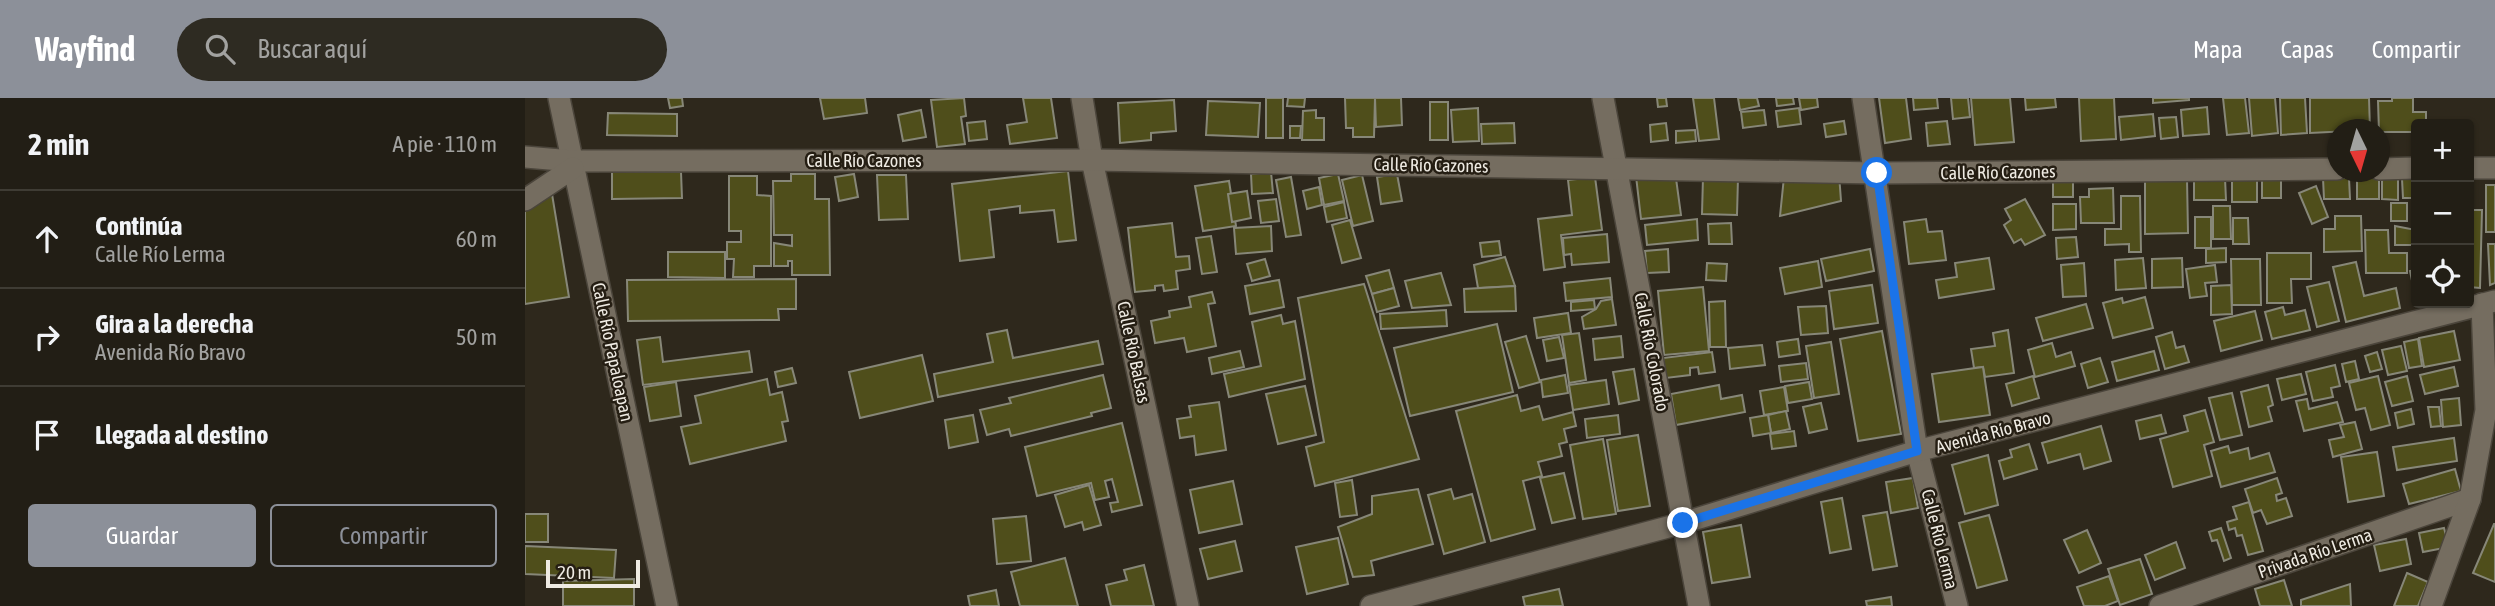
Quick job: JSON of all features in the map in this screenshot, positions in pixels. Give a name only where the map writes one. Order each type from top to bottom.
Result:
[{"type":"street","name":"Calle Río Papaloapan","points":[[559,98],[667,606]]},
{"type":"street","name":"Calle Río Balsas","points":[[1082,98],[1092,160],[1188,606]]},
{"type":"street","name":"Calle Río Colorado","points":[[1603,98],[1699,606]]},
{"type":"street","name":"Calle Río Lerma","points":[[1863,98],[1877,173],[1917,451],[1957,606]]},
{"type":"street","name":"Calle Río Cazones","points":[[525,157],[573,164],[1092,160],[1877,173],[2327,169]]},
{"type":"street","points":[[525,200],[573,164]]},
{"type":"street","points":[[2474,168],[2495,167]]},
{"type":"street","points":[[2390,169],[2411,168]]},
{"type":"street","points":[[2431,606],[2470,499],[2486,410],[2489,302]]},
{"type":"street","name":"Avenida Río Bravo","points":[[1371,606],[1683,523],[1917,451],[2489,302]]},
{"type":"street","name":"Privada Río Lerma","points":[[2160,606],[2470,499]]},
{"type":"building","points":[[668,98],[682,98],[683,106],[670,108]]},
{"type":"building","points":[[820,98],[865,98],[867,113],[824,119]]},
{"type":"building","points":[[964,98],[966,116],[961,117],[965,144],[937,147],[931,100]]},
{"type":"building","points":[[1023,98],[1051,98],[1057,138],[1010,144],[1007,125],[1027,122]]},
{"type":"building","points":[[1266,98],[1283,98],[1283,138],[1266,138]]},
{"type":"building","points":[[1288,98],[1305,98],[1304,107],[1287,106]]},
{"type":"building","points":[[1345,98],[1375,98],[1374,137],[1353,137],[1353,128],[1346,128]]},
{"type":"building","points":[[1375,98],[1401,98],[1402,125],[1376,127]]},
{"type":"building","points":[[1657,98],[1666,98],[1667,106],[1658,107]]},
{"type":"building","points":[[1693,98],[1714,98],[1719,139],[1699,141]]},
{"type":"building","points":[[1738,98],[1757,98],[1759,106],[1740,110]]},
{"type":"building","points":[[1776,98],[1793,98],[1794,104],[1777,106]]},
{"type":"building","points":[[1799,98],[1817,98],[1818,107],[1801,110]]},
{"type":"building","points":[[1879,98],[1906,98],[1911,139],[1885,143]]},
{"type":"building","points":[[1913,98],[1937,98],[1938,108],[1914,110]]},
{"type":"building","points":[[1951,98],[1968,98],[1970,117],[1953,119]]},
{"type":"building","points":[[1971,98],[2010,98],[2014,142],[1975,145]]},
{"type":"building","points":[[2025,98],[2055,98],[2056,107],[2026,110]]},
{"type":"building","points":[[2079,98],[2114,98],[2116,139],[2081,141]]},
{"type":"building","points":[[2153,98],[2189,98],[2189,100],[2153,103]]},
{"type":"building","points":[[2223,98],[2245,98],[2249,133],[2227,135]]},
{"type":"building","points":[[2249,98],[2275,98],[2278,133],[2252,136]]},
{"type":"building","points":[[2280,98],[2305,98],[2307,133],[2281,135]]},
{"type":"building","points":[[2310,98],[2369,98],[2370,119],[2327,119],[2327,132],[2310,133]]},
{"type":"building","points":[[2392,98],[2413,98],[2413,112],[2426,112],[2426,119],[2411,119],[2411,132],[2390,132],[2390,119],[2379,119],[2378,101],[2392,101]]},
{"type":"building","points":[[1174,100],[1176,131],[1151,133],[1151,140],[1120,143],[1118,103]]},
{"type":"building","points":[[1208,101],[1260,103],[1258,137],[1206,135]]},
{"type":"building","points":[[1430,102],[1448,102],[1448,140],[1430,140]]},
{"type":"building","points":[[2207,107],[2209,134],[2183,136],[2181,110]]},
{"type":"building","points":[[1478,108],[1479,141],[1453,142],[1451,110]]},
{"type":"building","points":[[1799,108],[1801,124],[1778,127],[1776,111]]},
{"type":"building","points":[[921,110],[926,137],[903,141],[898,115]]},
{"type":"building","points":[[1316,110],[1316,118],[1324,118],[1324,140],[1302,140],[1303,111]]},
{"type":"building","points":[[1764,110],[1766,125],[1743,128],[1741,112]]},
{"type":"building","points":[[608,113],[677,114],[677,136],[607,135]]},
{"type":"building","points":[[2153,114],[2155,136],[2121,140],[2119,117]]},
{"type":"building","points":[[2176,117],[2178,137],[2161,139],[2159,118]]},
{"type":"building","points":[[985,121],[987,139],[969,141],[967,123]]},
{"type":"building","points":[[1844,121],[1846,134],[1826,137],[1824,124]]},
{"type":"building","points":[[1947,121],[1950,144],[1928,146],[1926,123]]},
{"type":"building","points":[[1514,123],[1515,143],[1482,144],[1481,124]]},
{"type":"building","points":[[1666,123],[1668,140],[1651,142],[1650,125]]},
{"type":"building","points":[[1290,126],[1301,126],[1300,138],[1290,138]]},
{"type":"building","points":[[1695,130],[1696,141],[1676,143],[1676,131]]},
{"type":"building","points":[[1068,171],[1076,240],[1058,242],[1054,210],[1020,213],[1020,206],[989,210],[994,257],[960,261],[952,184]]},
{"type":"building","points":[[1675,171],[1681,215],[1641,219],[1636,176]]},
{"type":"building","points":[[612,172],[681,172],[682,198],[612,199]]},
{"type":"building","points":[[1271,172],[1273,193],[1252,194],[1251,174]]},
{"type":"building","points":[[791,174],[815,174],[815,199],[829,199],[830,275],[792,275],[792,261],[788,261],[788,266],[774,266],[774,243],[792,246],[792,235],[774,235],[773,181],[791,181]]},
{"type":"building","points":[[854,174],[858,197],[839,201],[835,177]]},
{"type":"building","points":[[1338,174],[1344,201],[1324,205],[1319,178]]},
{"type":"building","points":[[1397,174],[1402,201],[1381,204],[1377,177]]},
{"type":"building","points":[[1839,174],[1841,201],[1780,216],[1784,177]]},
{"type":"building","points":[[877,175],[906,175],[908,219],[879,220]]},
{"type":"building","points":[[1362,175],[1373,221],[1353,226],[1342,180]]},
{"type":"building","points":[[2262,175],[2281,175],[2281,198],[2262,198]]},
{"type":"building","points":[[729,176],[757,176],[757,195],[771,196],[771,266],[754,266],[754,277],[733,277],[734,259],[727,259],[727,242],[741,242],[741,231],[729,231]]},
{"type":"building","points":[[2073,176],[2073,197],[2053,197],[2053,177]]},
{"type":"building","points":[[1291,177],[1301,235],[1286,237],[1276,180]]},
{"type":"building","points":[[1595,177],[1602,230],[1561,235],[1565,267],[1544,270],[1538,219],[1572,215],[1568,180]]},
{"type":"building","points":[[1703,177],[1738,178],[1737,215],[1702,214]]},
{"type":"building","points":[[2232,177],[2257,177],[2257,202],[2232,202]]},
{"type":"building","points":[[2194,178],[2225,178],[2226,200],[2194,200]]},
{"type":"building","points":[[2323,178],[2327,178],[2327,182],[2349,182],[2350,199],[2324,199]]},
{"type":"building","points":[[2187,179],[2188,233],[2145,234],[2145,180]]},
{"type":"building","points":[[2398,179],[2398,200],[2382,199],[2382,182]]},
{"type":"building","points":[[2402,179],[2411,179],[2411,198],[2403,198]]},
{"type":"building","points":[[1229,181],[1236,226],[1203,231],[1195,186]]},
{"type":"building","points":[[2357,182],[2379,182],[2379,199],[2357,199]]},
{"type":"building","points":[[2486,185],[2495,185],[2495,232],[2486,232]]},
{"type":"building","points":[[2316,186],[2328,217],[2312,224],[2299,193]]},
{"type":"building","points":[[1319,187],[1322,205],[1307,209],[1303,191]]},
{"type":"building","points":[[551,188],[569,297],[525,304],[525,205]]},
{"type":"building","points":[[2113,188],[2114,223],[2081,223],[2080,197],[2089,197],[2089,189]]},
{"type":"building","points":[[1247,191],[1251,218],[1232,222],[1228,194]]},
{"type":"building","points":[[2121,196],[2140,196],[2141,252],[2129,252],[2129,244],[2105,245],[2105,229],[2121,229]]},
{"type":"building","points":[[1276,199],[1279,221],[1261,223],[1258,201]]},
{"type":"building","points":[[2025,199],[2045,235],[2025,245],[2021,239],[2014,243],[2004,225],[2011,220],[2005,209]]},
{"type":"building","points":[[1344,202],[1347,218],[1327,222],[1324,207]]},
{"type":"building","points":[[2391,203],[2407,203],[2407,221],[2391,221]]},
{"type":"building","points":[[2053,204],[2076,204],[2076,229],[2053,230]]},
{"type":"building","points":[[2213,206],[2230,206],[2231,239],[2213,239]]},
{"type":"building","points":[[2474,210],[2482,210],[2480,288],[2474,287]]},
{"type":"building","points":[[2335,216],[2361,216],[2362,251],[2324,252],[2324,229],[2335,229]]},
{"type":"building","points":[[2195,217],[2211,217],[2211,248],[2195,248]]},
{"type":"building","points":[[2233,218],[2248,218],[2249,244],[2233,244]]},
{"type":"building","points":[[1697,219],[1698,240],[1647,245],[1645,225]]},
{"type":"building","points":[[1926,219],[1928,232],[1942,231],[1946,260],[1909,264],[1904,222]]},
{"type":"building","points":[[1350,220],[1361,258],[1342,263],[1332,225]]},
{"type":"building","points":[[1172,223],[1176,257],[1189,256],[1190,269],[1176,271],[1178,289],[1164,291],[1163,285],[1155,286],[1155,290],[1135,292],[1128,228]]},
{"type":"building","points":[[1731,223],[1732,244],[1709,244],[1708,224]]},
{"type":"building","points":[[1271,226],[1272,251],[1236,254],[1234,228]]},
{"type":"building","points":[[2395,226],[2411,229],[2411,245],[2395,245]]},
{"type":"building","points":[[2365,230],[2388,230],[2389,253],[2407,253],[2407,273],[2366,273]]},
{"type":"building","points":[[1607,234],[1609,262],[1572,265],[1571,254],[1564,255],[1563,238]]},
{"type":"building","points":[[1211,236],[1217,272],[1202,274],[1196,238]]},
{"type":"building","points":[[2076,237],[2078,257],[2057,259],[2056,238]]},
{"type":"building","points":[[1499,241],[1501,255],[1482,257],[1480,243]]},
{"type":"building","points":[[2488,244],[2495,244],[2495,283],[2490,285]]},
{"type":"building","points":[[2226,248],[2226,262],[2206,263],[2206,249]]},
{"type":"building","points":[[1668,249],[1669,272],[1647,273],[1645,251]]},
{"type":"building","points":[[1870,249],[1874,271],[1826,281],[1821,259]]},
{"type":"building","points":[[668,252],[725,252],[725,278],[668,277]]},
{"type":"building","points":[[2267,253],[2311,253],[2311,279],[2291,279],[2292,303],[2267,303]]},
{"type":"building","points":[[1505,257],[1515,286],[1478,288],[1474,265]]},
{"type":"building","points":[[1989,258],[1994,289],[1939,298],[1936,280],[1957,277],[1955,263]]},
{"type":"building","points":[[2143,258],[2146,288],[2116,290],[2115,260]]},
{"type":"building","points":[[2182,258],[2183,287],[2152,288],[2152,259]]},
{"type":"building","points":[[1265,259],[1270,276],[1252,281],[1247,264]]},
{"type":"building","points":[[2231,259],[2260,259],[2261,305],[2232,305]]},
{"type":"building","points":[[1818,261],[1822,287],[1785,294],[1780,268]]},
{"type":"building","points":[[2356,262],[2364,296],[2396,288],[2400,308],[2346,322],[2333,267]]},
{"type":"building","points":[[1707,263],[1727,264],[1726,281],[1706,280]]},
{"type":"building","points":[[2084,263],[2086,296],[2063,297],[2061,265]]},
{"type":"building","points":[[2215,265],[2217,282],[2205,283],[2207,296],[2190,298],[2186,269]]},
{"type":"building","points":[[1389,270],[1394,288],[1372,294],[1366,276]]},
{"type":"building","points":[[1441,273],[1451,305],[1412,308],[1405,281]]},
{"type":"building","points":[[1610,278],[1612,297],[1566,301],[1564,283]]},
{"type":"building","points":[[796,279],[796,309],[778,309],[779,320],[628,321],[627,280]]},
{"type":"building","points":[[1279,280],[1284,307],[1250,314],[1245,286]]},
{"type":"building","points":[[2329,282],[2339,321],[2317,327],[2307,287]]},
{"type":"building","points":[[1364,284],[1419,459],[1315,486],[1306,447],[1324,442],[1298,298]]},
{"type":"building","points":[[1872,285],[1878,323],[1834,329],[1829,291]]},
{"type":"building","points":[[2231,285],[2232,314],[2211,315],[2211,286]]},
{"type":"building","points":[[1515,286],[1516,311],[1465,312],[1464,289]]},
{"type":"building","points":[[1703,287],[1709,351],[1664,355],[1658,291]]},
{"type":"building","points":[[1394,288],[1399,306],[1377,312],[1372,294]]},
{"type":"building","points":[[1212,292],[1215,303],[1208,304],[1216,346],[1187,352],[1184,338],[1155,343],[1151,321],[1170,317],[1169,311],[1191,307],[1189,297]]},
{"type":"building","points":[[2145,297],[2153,328],[2113,338],[2103,303],[2122,298],[2123,303]]},
{"type":"building","points":[[1612,299],[1616,325],[1584,329],[1582,317],[1596,309],[1601,301]]},
{"type":"building","points":[[1594,300],[1595,309],[1571,311],[1571,302]]},
{"type":"building","points":[[1725,301],[1726,347],[1710,347],[1709,302]]},
{"type":"building","points":[[2086,304],[2093,328],[2043,341],[2036,318]]},
{"type":"building","points":[[1826,306],[1828,333],[1801,335],[1798,307]]},
{"type":"building","points":[[2283,307],[2285,315],[2305,310],[2310,330],[2272,339],[2265,312]]},
{"type":"building","points":[[1446,310],[1447,326],[1381,329],[1380,314]]},
{"type":"building","points":[[2255,311],[2262,340],[2221,351],[2214,321]]},
{"type":"building","points":[[1568,313],[1571,333],[1537,338],[1534,318]]},
{"type":"building","points":[[1281,315],[1283,324],[1295,321],[1305,379],[1229,397],[1224,374],[1261,366],[1252,322]]},
{"type":"building","points":[[1497,324],[1513,392],[1410,416],[1394,348]]},
{"type":"building","points":[[1007,330],[1013,358],[1098,341],[1103,364],[938,397],[934,374],[993,362],[987,334]]},
{"type":"building","points":[[2008,330],[2014,373],[1985,377],[1983,367],[1974,368],[1971,349],[1995,346],[1993,333]]},
{"type":"building","points":[[1882,331],[1901,434],[1858,441],[1840,339]]},
{"type":"building","points":[[2454,331],[2460,360],[2424,367],[2419,338]]},
{"type":"building","points":[[2172,332],[2176,348],[2184,346],[2189,362],[2165,369],[2156,337]]},
{"type":"building","points":[[1579,333],[1586,380],[1569,383],[1562,335]]},
{"type":"building","points":[[1526,336],[1540,382],[1519,388],[1505,342]]},
{"type":"building","points":[[1621,336],[1623,357],[1595,360],[1593,339]]},
{"type":"building","points":[[660,337],[663,362],[749,351],[752,372],[643,385],[637,340]]},
{"type":"building","points":[[1559,337],[1564,358],[1547,361],[1543,340]]},
{"type":"building","points":[[1798,339],[1800,354],[1779,357],[1777,342]]},
{"type":"building","points":[[2418,339],[2422,366],[2409,368],[2404,342]]},
{"type":"building","points":[[1831,342],[1839,394],[1814,398],[1806,346]]},
{"type":"building","points":[[2052,343],[2056,357],[2071,352],[2075,366],[2035,377],[2028,350]]},
{"type":"building","points":[[1762,345],[1765,365],[1730,369],[1728,348]]},
{"type":"building","points":[[2401,346],[2407,371],[2388,375],[2382,350]]},
{"type":"building","points":[[1240,351],[1244,367],[1212,374],[1209,358]]},
{"type":"building","points":[[2154,351],[2159,370],[2117,381],[2112,362]]},
{"type":"building","points":[[1712,352],[1715,372],[1699,374],[1698,367],[1690,368],[1690,375],[1666,378],[1663,358]]},
{"type":"building","points":[[2377,352],[2382,369],[2370,372],[2365,356]]},
{"type":"building","points":[[922,355],[933,401],[860,418],[849,372]]},
{"type":"building","points":[[2100,358],[2108,382],[2088,388],[2081,364]]},
{"type":"building","points":[[2355,361],[2359,379],[2346,382],[2342,364]]},
{"type":"building","points":[[1806,363],[1808,379],[1781,382],[1779,366]]},
{"type":"building","points":[[2335,365],[2340,386],[2331,388],[2333,397],[2313,401],[2306,372]]},
{"type":"building","points":[[1983,367],[1990,415],[1939,422],[1932,374]]},
{"type":"building","points":[[2454,367],[2458,386],[2425,394],[2420,375]]},
{"type":"building","points":[[792,368],[796,383],[778,387],[775,372]]},
{"type":"building","points":[[1634,369],[1639,400],[1619,404],[1613,372]]},
{"type":"building","points":[[2301,374],[2306,394],[2282,400],[2277,379]]},
{"type":"building","points":[[1103,375],[1111,408],[1091,413],[1092,416],[1011,436],[1009,429],[987,435],[980,410],[1011,403],[1009,398]]},
{"type":"building","points":[[1565,375],[1568,393],[1543,397],[1541,380]]},
{"type":"building","points":[[2033,376],[2039,398],[2012,406],[2006,384]]},
{"type":"building","points":[[2378,376],[2390,425],[2371,430],[2365,408],[2356,410],[2349,383]]},
{"type":"building","points":[[2407,376],[2413,401],[2392,406],[2385,382]]},
{"type":"building","points":[[767,379],[770,395],[782,392],[788,421],[782,422],[786,441],[690,464],[681,427],[701,423],[695,396]]},
{"type":"building","points":[[1606,380],[1609,404],[1573,410],[1569,385]]},
{"type":"building","points":[[676,382],[681,416],[650,421],[644,387]]},
{"type":"building","points":[[1809,382],[1812,399],[1788,403],[1785,386]]},
{"type":"building","points":[[1719,385],[1721,399],[1742,395],[1745,412],[1676,425],[1671,394]]},
{"type":"building","points":[[2268,385],[2273,405],[2268,407],[2272,421],[2249,427],[2241,392]]},
{"type":"building","points":[[1305,386],[1316,435],[1278,444],[1266,394]]},
{"type":"building","points":[[1784,387],[1788,411],[1764,415],[1760,391]]},
{"type":"building","points":[[2232,393],[2242,435],[2220,440],[2209,398]]},
{"type":"building","points":[[1517,395],[1521,411],[1539,406],[1543,420],[1573,412],[1576,426],[1564,429],[1567,442],[1559,444],[1562,456],[1538,462],[1542,476],[1523,481],[1535,529],[1491,541],[1456,411]]},
{"type":"building","points":[[2459,398],[2461,425],[2443,427],[2441,400]]},
{"type":"building","points":[[2307,399],[2309,409],[2337,402],[2343,422],[2304,431],[2296,401]]},
{"type":"building","points":[[1219,402],[1226,450],[1196,455],[1194,436],[1180,438],[1177,419],[1191,417],[1189,406]]},
{"type":"building","points":[[1821,403],[1827,429],[1809,433],[1803,407]]},
{"type":"building","points":[[2428,407],[2439,407],[2441,426],[2431,427]]},
{"type":"building","points":[[2411,409],[2414,424],[2398,428],[2395,413]]},
{"type":"building","points":[[2205,410],[2214,442],[2204,445],[2212,476],[2173,487],[2160,439],[2188,431],[2184,416]]},
{"type":"building","points":[[1786,411],[1790,429],[1771,433],[1768,415]]},
{"type":"building","points":[[973,415],[978,442],[949,448],[945,420]]},
{"type":"building","points":[[1618,415],[1620,434],[1587,438],[1585,419]]},
{"type":"building","points":[[1768,415],[1771,433],[1753,436],[1750,418]]},
{"type":"building","points":[[2161,415],[2166,433],[2140,439],[2136,421]]},
{"type":"building","points":[[2355,422],[2362,449],[2333,457],[2329,440],[2344,437],[2340,425]]},
{"type":"building","points":[[1122,423],[1142,505],[1112,512],[1110,503],[1118,502],[1112,479],[1105,481],[1109,497],[1095,500],[1091,483],[1037,496],[1025,447]]},
{"type":"building","points":[[2101,426],[2111,461],[2084,469],[2080,454],[2048,463],[2042,443]]},
{"type":"building","points":[[1794,431],[1796,446],[1772,449],[1770,434]]},
{"type":"building","points":[[1638,435],[1650,506],[1618,511],[1607,440]]},
{"type":"building","points":[[2454,438],[2457,461],[2397,470],[2393,447]]},
{"type":"building","points":[[1603,439],[1616,514],[1583,519],[1570,445]]},
{"type":"building","points":[[2029,444],[2037,469],[2004,479],[1999,461],[2012,457],[2010,450]]},
{"type":"building","points":[[2228,446],[2230,453],[2248,448],[2250,459],[2269,453],[2275,472],[2221,487],[2211,451]]},
{"type":"building","points":[[2377,452],[2384,496],[2348,502],[2341,457]]},
{"type":"building","points":[[1988,455],[1998,505],[1965,514],[1952,465]]},
{"type":"building","points":[[2455,469],[2461,491],[2409,504],[2403,484]]},
{"type":"building","points":[[1564,473],[1575,518],[1552,523],[1540,478]]},
{"type":"building","points":[[1913,478],[1918,508],[1891,513],[1886,482]]},
{"type":"building","points":[[2277,478],[2282,493],[2276,495],[2277,501],[2286,498],[2292,516],[2267,524],[2261,510],[2253,513],[2245,489]]},
{"type":"building","points":[[1352,480],[1357,515],[1340,517],[1335,483]]},
{"type":"building","points":[[1233,481],[1242,524],[1199,533],[1190,490]]},
{"type":"building","points":[[1089,485],[1101,525],[1084,530],[1082,522],[1065,527],[1055,495]]},
{"type":"building","points":[[1418,489],[1433,544],[1371,561],[1374,575],[1353,577],[1338,527],[1372,514],[1372,496]]},
{"type":"building","points":[[1451,489],[1454,499],[1472,494],[1485,542],[1444,554],[1428,495]]},
{"type":"building","points":[[1842,498],[1851,549],[1830,553],[1821,502]]},
{"type":"building","points":[[2249,502],[2263,551],[2248,555],[2242,535],[2237,536],[2235,528],[2229,530],[2227,522],[2237,519],[2233,507]]},
{"type":"building","points":[[1887,512],[1897,566],[1873,570],[1863,516]]},
{"type":"building","points":[[525,514],[548,514],[548,542],[525,542]]},
{"type":"building","points":[[1989,515],[2007,580],[1977,588],[1959,523]]},
{"type":"building","points":[[1026,516],[1031,561],[997,564],[993,519]]},
{"type":"building","points":[[2495,524],[2495,582],[2473,573]]},
{"type":"building","points":[[1741,525],[1750,577],[1712,583],[1703,532]]},
{"type":"building","points":[[2221,528],[2231,558],[2224,561],[2217,540],[2212,541],[2209,532]]},
{"type":"building","points":[[2444,528],[2449,547],[2423,552],[2419,533]]},
{"type":"building","points":[[2087,530],[2101,563],[2079,573],[2064,540]]},
{"type":"building","points":[[1338,538],[1348,584],[1307,594],[1296,547]]},
{"type":"building","points":[[2406,539],[2411,564],[2380,571],[2374,545]]},
{"type":"building","points":[[1235,541],[1242,571],[1208,579],[1200,549]]},
{"type":"building","points":[[2176,542],[2185,568],[2155,580],[2145,555]]},
{"type":"building","points":[[525,546],[616,550],[614,578],[525,574]]},
{"type":"building","points":[[1065,558],[1078,606],[1020,606],[1011,572]]},
{"type":"building","points":[[2140,559],[2152,594],[2120,605],[2108,569]]},
{"type":"building","points":[[1144,565],[1154,606],[1111,606],[1106,585],[1127,580],[1124,570]]},
{"type":"building","points":[[2407,573],[2428,582],[2418,606],[2394,606]]},
{"type":"building","points":[[2109,576],[2118,601],[2105,606],[2084,606],[2077,587]]},
{"type":"building","points":[[634,579],[634,606],[563,606],[563,581]]},
{"type":"building","points":[[2284,580],[2292,606],[2260,606],[2255,589]]},
{"type":"building","points":[[2350,584],[2351,606],[2301,606],[2301,600]]},
{"type":"building","points":[[1559,589],[1563,606],[1525,606],[1523,597]]},
{"type":"building","points":[[996,590],[999,606],[970,606],[968,596]]},
{"type":"building","points":[[1891,597],[1892,606],[1867,606],[1866,601]]},
{"type":"route","points":[[1683,523],[1917,451],[1877,173]]}]
